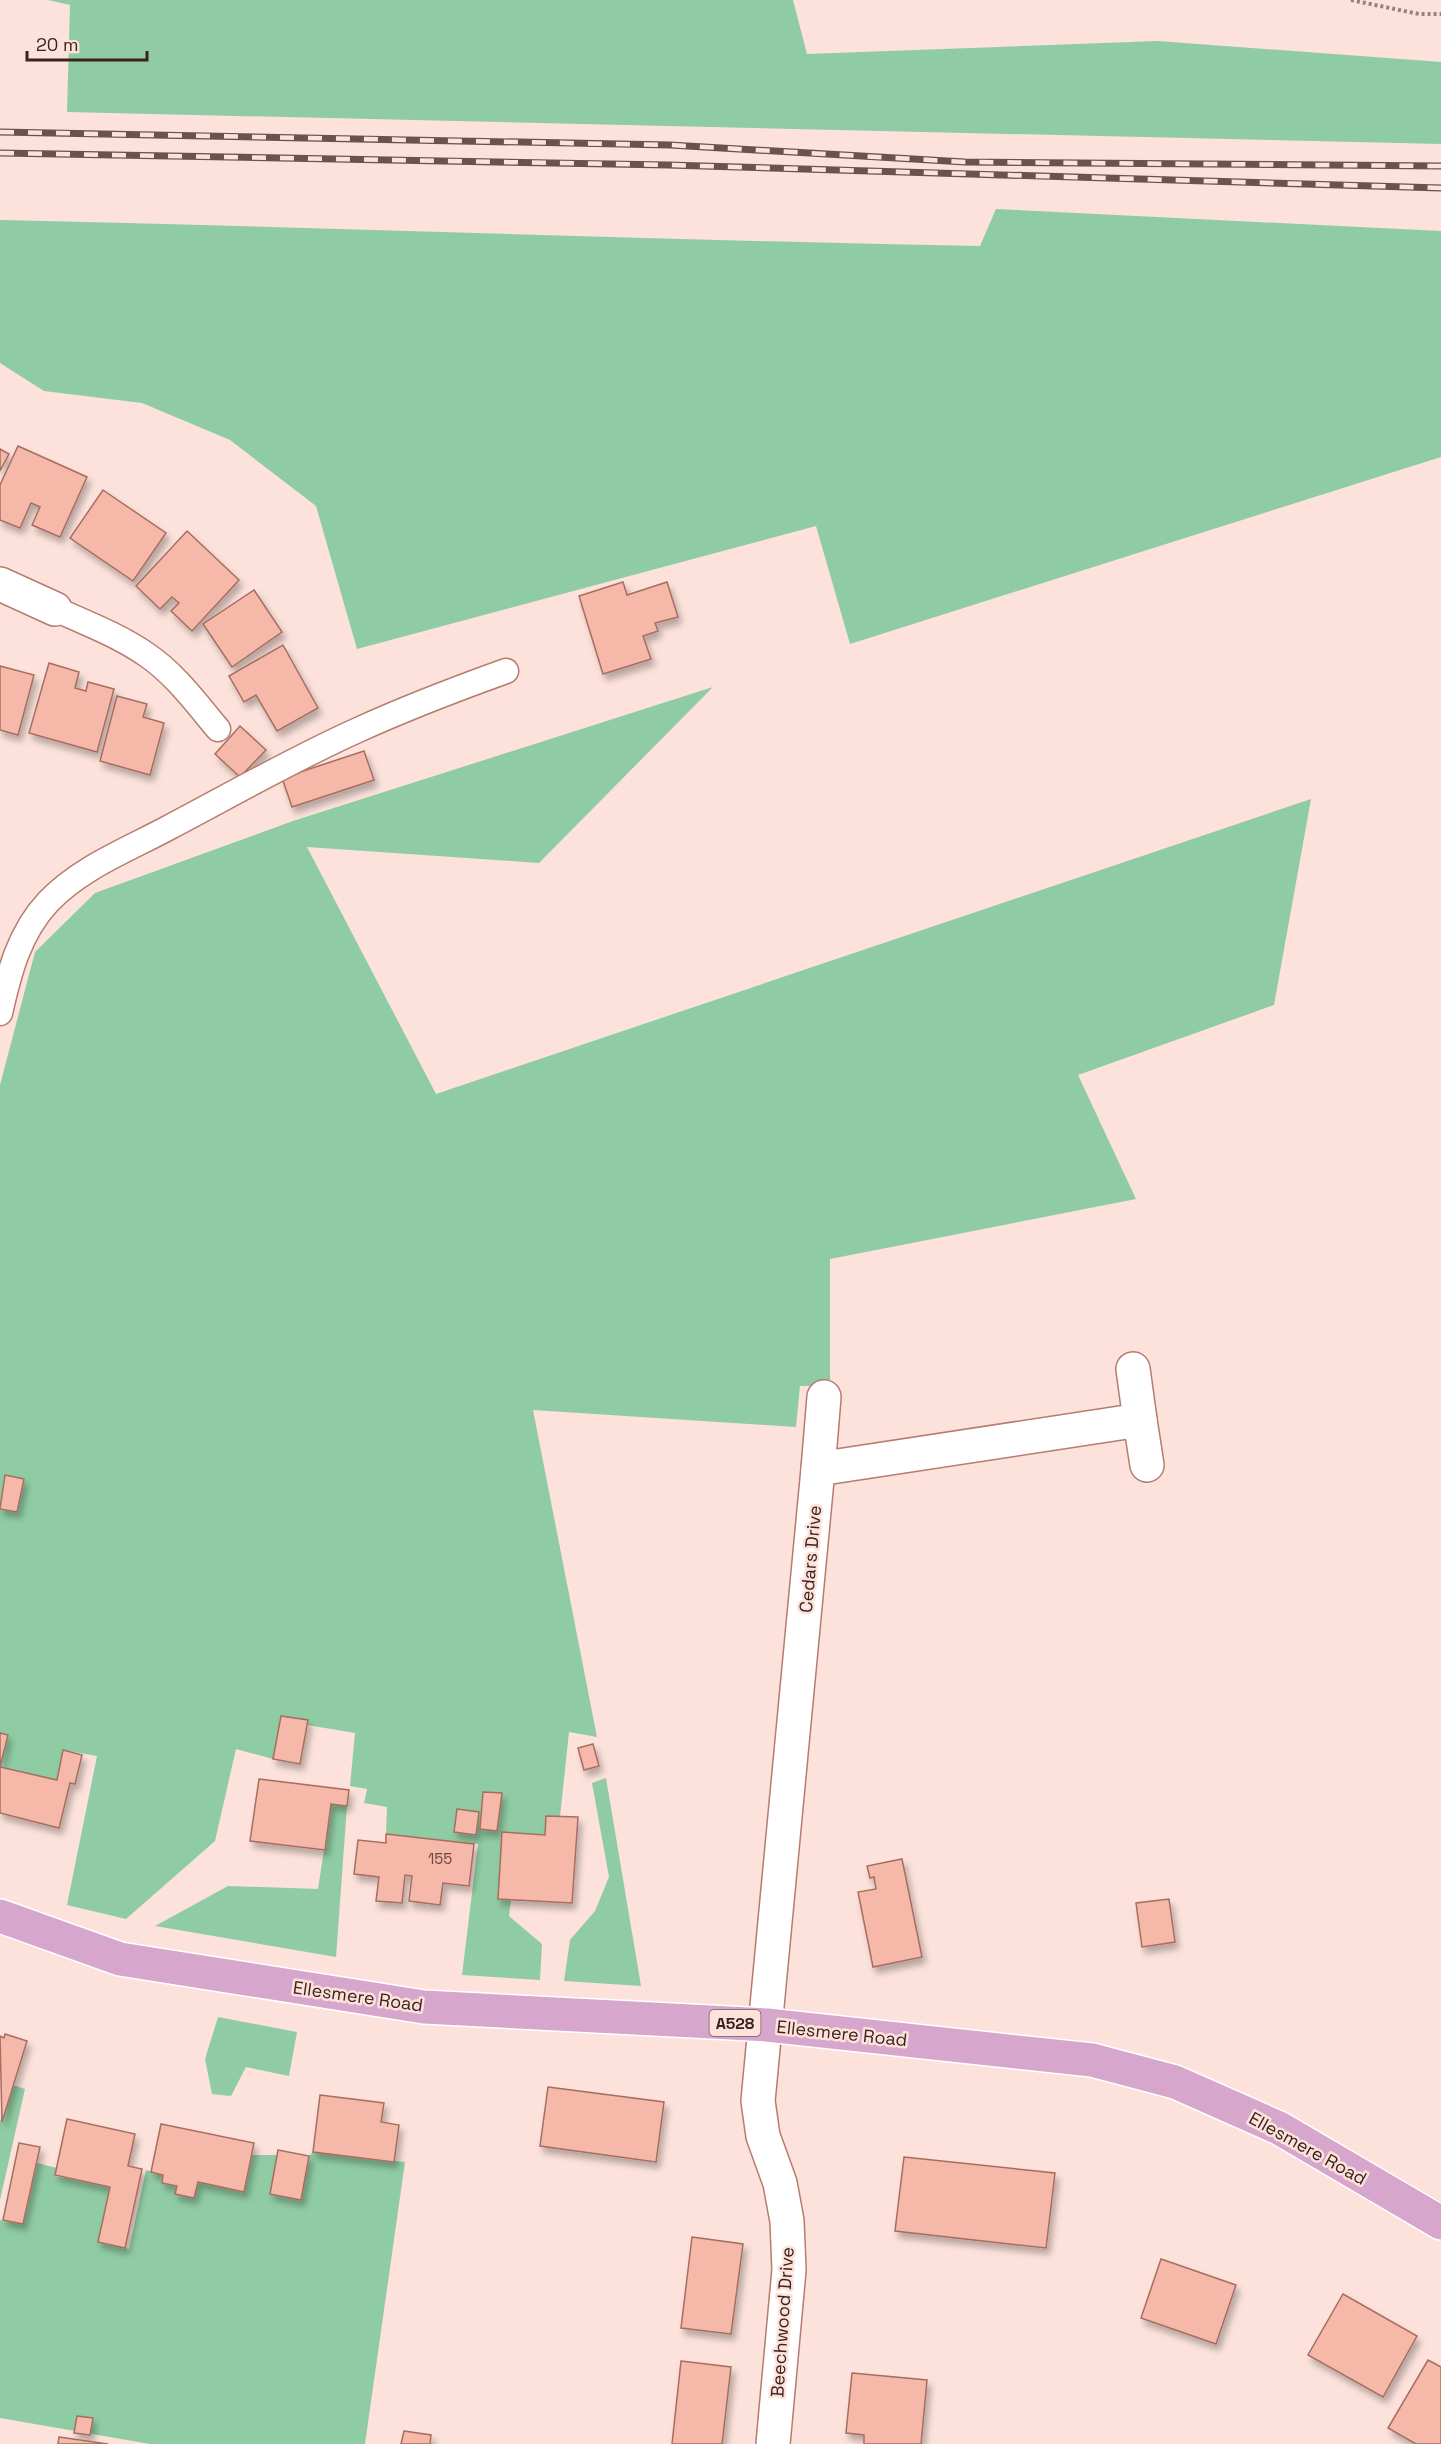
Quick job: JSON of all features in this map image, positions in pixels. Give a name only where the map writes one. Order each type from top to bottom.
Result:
[{"type":"main road","name":"Ellesmere Road","points":[[0,1916],[120,1959],[424,2007],[767,2025],[1092,2060],[1175,2082],[1279,2128],[1441,2223]]},
{"type":"street","points":[[0,584],[55,609]]},
{"type":"street","points":[[1133,1369],[1147,1465]]},
{"type":"street","name":"Cedars Drive","points":[[767,2025],[824,1397]]},
{"type":"street","points":[[818,1470],[1140,1420]]},
{"type":"street","name":"Beechwood Drive","points":[[767,2025],[758,2101],[763,2136],[780,2182],[787,2221],[789,2270],[773,2444]]},
{"type":"lane","points":[[55,609],[112,634],[148,656],[183,687],[218,729]]},
{"type":"lane","points":[[0,1013],[17,949],[31,923],[49,901],[87,870],[256,780],[357,730],[434,697],[506,671]]},
{"type":"path","points":[[1351,0],[1419,14],[1441,15]]},
{"type":"green space","points":[[48,0],[793,0],[807,54],[1157,41],[1441,62],[1441,144],[67,112],[70,5]]},
{"type":"green space","points":[[996,209],[1441,231],[1441,457],[850,644],[816,526],[357,649],[316,506],[230,440],[142,403],[44,391],[0,363],[0,220],[980,246]]},
{"type":"green space","points":[[713,687],[539,863],[307,847],[436,1094],[1311,799],[1274,1005],[1078,1075],[1136,1199],[830,1259],[830,1386],[800,1386],[796,1427],[533,1410],[597,1737],[569,1732],[560,1817],[546,1816],[545,1835],[502,1832],[498,1899],[511,1900],[509,1916],[542,1944],[540,1980],[462,1975],[478,1844],[386,1834],[387,1807],[364,1803],[367,1789],[350,1786],[355,1733],[307,1725],[307,1720],[281,1716],[273,1759],[236,1749],[215,1841],[126,1919],[67,1905],[97,1756],[63,1750],[57,1780],[0,1767],[8,1736],[0,1733],[0,1085],[35,952],[95,893],[293,821]],"holes":[[[483,1792],[502,1794],[497,1831],[480,1829]]]},
{"type":"green space","points":[[606,1778],[641,1986],[564,1981],[570,1940],[595,1911],[609,1877],[592,1783]]},
{"type":"green space","points":[[331,1804],[347,1806],[336,1957],[155,1926],[228,1886],[318,1889]]},
{"type":"green space","points":[[218,2017],[297,2032],[289,2076],[246,2067],[231,2096],[212,2094],[205,2059]]},
{"type":"green space","points":[[13,2085],[25,2089],[0,2200],[0,2121]]},
{"type":"green space","points":[[313,2152],[405,2162],[365,2444],[150,2444],[0,2418],[0,2220],[23,2224],[37,2163],[57,2168],[55,2176],[110,2187],[98,2242],[129,2249],[146,2170],[163,2175],[162,2183],[177,2186],[176,2194],[194,2198],[198,2182],[244,2191],[252,2155],[277,2155],[270,2194],[301,2200],[309,2156]]},
{"type":"building","points":[[18,446],[87,477],[60,537],[32,525],[40,507],[31,503],[20,528],[0,520],[0,485]]},
{"type":"building","points":[[0,449],[9,454],[0,471]]},
{"type":"building","points":[[103,490],[166,533],[133,581],[70,538]]},
{"type":"building","points":[[187,531],[239,580],[192,631],[171,611],[179,603],[172,597],[160,609],[136,586]]},
{"type":"building","points":[[623,582],[627,595],[667,582],[678,617],[655,623],[658,631],[643,636],[651,659],[603,674],[579,596]]},
{"type":"building","points":[[254,590],[282,632],[232,667],[203,624]]},
{"type":"building","points":[[283,645],[318,708],[277,731],[256,695],[244,702],[229,676]]},
{"type":"building","points":[[49,663],[79,672],[75,688],[86,691],[88,682],[114,689],[97,752],[29,733]]},
{"type":"building","points":[[0,666],[34,675],[18,735],[0,730]]},
{"type":"building","points":[[117,696],[147,704],[143,717],[164,723],[150,775],[100,761]]},
{"type":"building","points":[[240,726],[266,750],[240,777],[215,754]]},
{"type":"building","points":[[364,751],[374,780],[292,807],[282,778]]},
{"type":"building","points":[[5,1475],[24,1479],[17,1512],[0,1509]]},
{"type":"building","points":[[281,1716],[308,1720],[300,1764],[273,1759]]},
{"type":"building","points":[[0,1733],[8,1735],[0,1767]]},
{"type":"building","points":[[593,1744],[599,1766],[584,1770],[578,1748]]},
{"type":"building","points":[[63,1750],[82,1755],[75,1784],[70,1783],[59,1828],[0,1813],[0,1767],[57,1780]]},
{"type":"building","points":[[259,1779],[349,1790],[347,1806],[331,1804],[325,1850],[250,1841]]},
{"type":"building","points":[[483,1792],[502,1793],[497,1831],[480,1829]]},
{"type":"building","points":[[457,1809],[479,1812],[476,1835],[454,1832]]},
{"type":"building","points":[[546,1816],[578,1817],[572,1903],[498,1899],[502,1832],[545,1835]]},
{"type":"building","points":[[386,1834],[474,1844],[469,1886],[443,1883],[440,1905],[409,1901],[412,1876],[405,1875],[402,1903],[376,1901],[379,1877],[354,1874],[358,1840],[386,1843]]},
{"type":"building","points":[[902,1859],[922,1957],[873,1967],[858,1892],[876,1889],[874,1877],[870,1878],[867,1866]]},
{"type":"building","points":[[1169,1899],[1175,1942],[1142,1947],[1136,1903]]},
{"type":"building","points":[[5,2034],[27,2041],[2,2122],[0,2036],[4,2038]]},
{"type":"building","points":[[548,2087],[664,2102],[656,2162],[540,2146]]},
{"type":"building","points":[[320,2095],[384,2103],[381,2122],[399,2125],[394,2162],[313,2152]]},
{"type":"building","points":[[67,2119],[135,2134],[128,2166],[142,2169],[125,2248],[98,2242],[110,2187],[55,2175]]},
{"type":"building","points":[[161,2124],[254,2143],[244,2192],[198,2182],[194,2198],[175,2194],[177,2186],[162,2183],[163,2175],[151,2172]]},
{"type":"building","points":[[19,2143],[40,2147],[23,2224],[3,2220]]},
{"type":"building","points":[[278,2150],[309,2156],[301,2200],[270,2194]]},
{"type":"building","points":[[904,2157],[1055,2173],[1046,2248],[895,2231]]},
{"type":"building","points":[[692,2237],[743,2244],[731,2334],[681,2328]]},
{"type":"building","points":[[1161,2259],[1236,2285],[1216,2344],[1141,2318]]},
{"type":"building","points":[[1343,2294],[1417,2336],[1383,2397],[1308,2355]]},
{"type":"building","points":[[1428,2360],[1441,2367],[1441,2444],[1416,2444],[1388,2428]]},
{"type":"building","points":[[681,2361],[731,2367],[722,2444],[672,2444]]},
{"type":"building","points":[[852,2373],[927,2380],[921,2444],[864,2444],[864,2435],[846,2433]]},
{"type":"building","points":[[77,2416],[93,2418],[90,2435],[74,2433]]},
{"type":"building","points":[[404,2431],[431,2435],[430,2444],[401,2444]]},
{"type":"building","points":[[59,2437],[108,2444],[58,2444]]},
{"type":"railway","points":[[0,132],[670,145],[965,162],[1441,166]]},
{"type":"railway","points":[[0,153],[668,165],[1441,188]]}]
